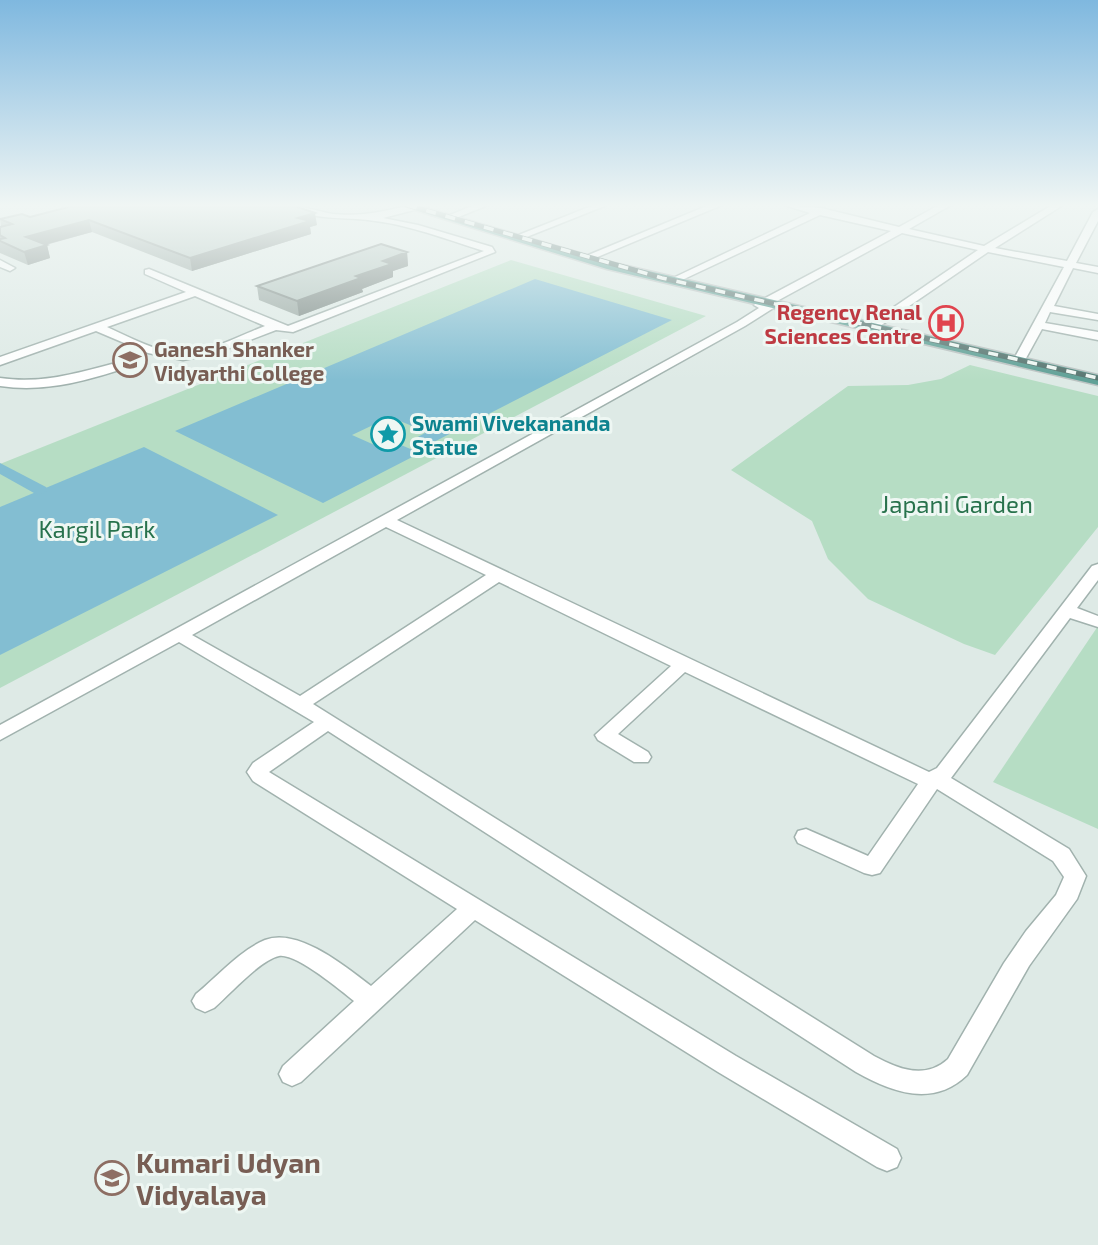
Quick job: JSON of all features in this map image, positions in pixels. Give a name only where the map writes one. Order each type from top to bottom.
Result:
[{"type":"main road","points":[[602,263],[1098,380]]},
{"type":"main road","points":[[619,263],[768,303],[876,324],[1098,375]]},
{"type":"street","points":[[149,272],[192,293],[289,330],[465,263]]},
{"type":"street","points":[[678,278],[710,263]]},
{"type":"street","points":[[0,733],[733,326],[768,303],[840,263]]},
{"type":"street","points":[[876,324],[965,263]]},
{"type":"street","points":[[1059,263],[1098,270]]},
{"type":"street","points":[[1021,357],[1069,265]]},
{"type":"street","points":[[0,361],[192,293]]},
{"type":"street","points":[[1046,308],[1097,316]]},
{"type":"street","points":[[1037,325],[1098,336]]},
{"type":"street","points":[[96,327],[171,356],[180,356],[199,354],[275,326]]},
{"type":"street","points":[[0,382],[29,385],[59,382],[112,368]]},
{"type":"street","points":[[180,635],[300,704],[468,815],[597,893],[864,1064],[908,1083],[926,1083],[945,1077],[958,1069],[987,1014],[1032,941],[1070,892],[1075,877],[1061,855],[935,780],[916,776],[384,520]]},
{"type":"street","points":[[806,837],[872,867],[935,780],[1098,569]]},
{"type":"street","points":[[300,704],[499,574]]},
{"type":"street","points":[[1066,610],[1098,622]]},
{"type":"street","points":[[641,757],[605,735],[685,663]]},
{"type":"street","points":[[327,722],[260,768],[257,772],[260,776],[727,1064],[887,1158]]},
{"type":"street","points":[[292,1074],[474,907]]},
{"type":"street","points":[[205,1001],[264,953],[282,945],[299,950],[372,1000]]},
{"type":"green space","name":"Kargil Park","points":[[503,263],[522,263],[706,316],[0,688],[0,464]]},
{"type":"green space","name":"Japani Garden","points":[[970,365],[1098,396],[1098,527],[995,655],[964,644],[868,599],[828,559],[812,521],[731,470],[848,386],[908,385],[941,379]]},
{"type":"green space","points":[[1098,626],[1098,829],[993,782]]},
{"type":"water","points":[[535,279],[672,320],[428,445],[414,439],[427,432],[390,417],[352,435],[388,451],[401,445],[420,453],[323,503],[175,431]]},
{"type":"water","points":[[144,447],[278,515],[0,655],[0,507]]},
{"type":"building","points":[[325,263],[392,264],[297,301],[257,286]]},
{"type":"waterway","points":[[0,468],[40,490]]},
{"type":"railway","points":[[610,263],[662,278],[1098,378]]},
{"type":"place","name":"Regency Renal Sciences Centre","points":[[946,323]]},
{"type":"place","name":"Ganesh Shanker Vidyarthi College","points":[[130,360]]},
{"type":"place","name":"Swami Vivekananda Statue","points":[[388,434]]},
{"type":"place","name":"Kumari Udyan Vidyalaya","points":[[112,1178]]}]
